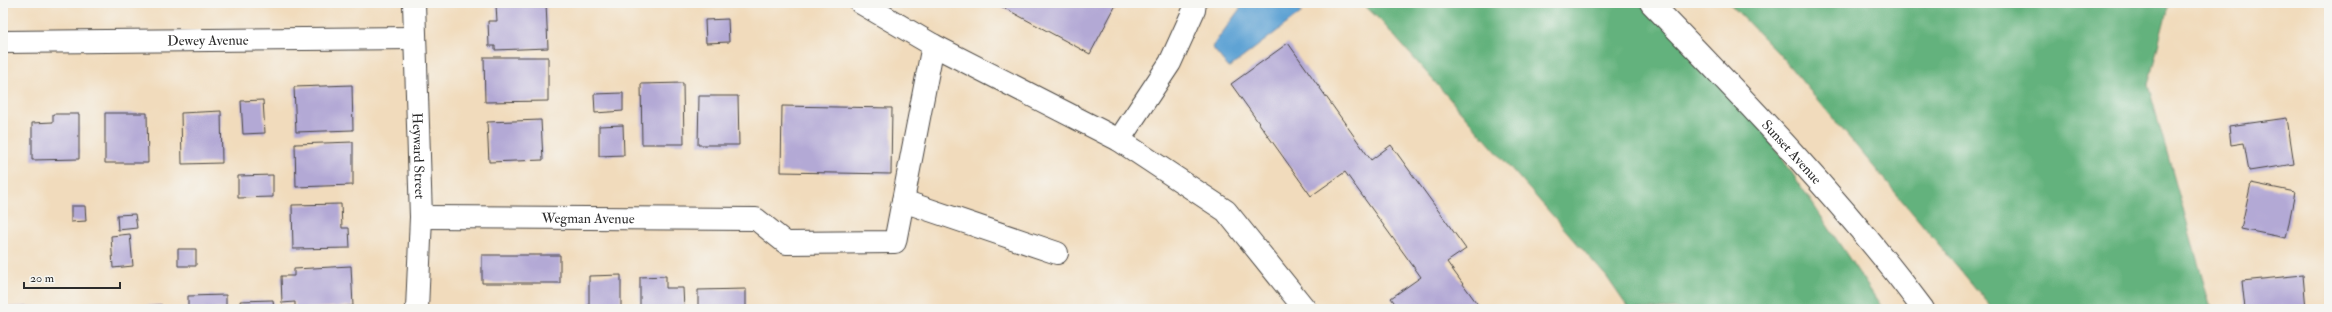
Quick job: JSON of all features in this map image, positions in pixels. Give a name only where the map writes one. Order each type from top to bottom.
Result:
[{"type":"street","name":"Heyward Street","points":[[414,3],[421,217],[417,309]]},
{"type":"street","points":[[861,3],[933,45],[1119,140],[1226,211],[1305,309]]},
{"type":"street","points":[[1119,140],[1170,64],[1194,10],[1195,3]]},
{"type":"street","name":"Sunset Avenue","points":[[1651,3],[1740,95],[1884,256],[1923,309]]},
{"type":"street","name":"Dewey Avenue","points":[[3,42],[414,38]]},
{"type":"street","points":[[933,45],[903,201],[1057,253]]},
{"type":"street","name":"Wegman Avenue","points":[[421,217],[756,219],[786,243],[895,242],[903,201]]},
{"type":"green space","points":[[1362,3],[1651,3],[1740,95],[1883,309],[1629,309],[1606,276],[1381,21]]},
{"type":"green space","points":[[1729,3],[2169,3],[2148,85],[2211,309],[1993,309],[1780,55]]},
{"type":"water","points":[[1244,3],[1294,3],[1302,12],[1229,68],[1212,47]]},
{"type":"building","points":[[546,3],[548,48],[495,50],[495,46],[489,46],[488,21],[497,21],[496,5]]},
{"type":"building","points":[[995,3],[1117,3],[1090,54]]},
{"type":"building","points":[[2260,3],[2260,5],[2240,4]]},
{"type":"building","points":[[728,19],[729,42],[706,43],[705,20]]},
{"type":"building","points":[[1288,43],[1371,160],[1391,145],[1466,249],[1447,262],[1481,309],[1399,309],[1391,298],[1421,277],[1345,172],[1311,196],[1231,84]]},
{"type":"building","points":[[484,57],[548,57],[548,101],[485,102]]},
{"type":"building","points":[[683,83],[684,144],[642,144],[641,84]]},
{"type":"building","points":[[352,85],[353,130],[296,132],[294,87]]},
{"type":"building","points":[[623,93],[623,111],[595,113],[594,94]]},
{"type":"building","points":[[699,96],[738,96],[739,145],[698,145]]},
{"type":"building","points":[[263,100],[265,133],[243,134],[241,101]]},
{"type":"building","points":[[782,106],[892,108],[891,174],[781,172]]},
{"type":"building","points":[[221,111],[222,163],[182,164],[181,113]]},
{"type":"building","points":[[105,113],[147,113],[148,163],[105,163]]},
{"type":"building","points":[[53,114],[79,114],[79,159],[32,160],[32,123],[53,122]]},
{"type":"building","points":[[2287,118],[2294,164],[2249,171],[2244,143],[2231,145],[2229,126]]},
{"type":"building","points":[[541,120],[543,160],[489,162],[487,122]]},
{"type":"building","points":[[623,125],[624,155],[599,156],[599,126]]},
{"type":"building","points":[[353,142],[353,185],[296,187],[295,144]]},
{"type":"building","points":[[273,175],[273,197],[238,198],[238,176]]},
{"type":"building","points":[[2251,183],[2295,192],[2286,238],[2241,229]]},
{"type":"building","points":[[341,204],[342,228],[349,228],[350,248],[293,249],[292,205]]},
{"type":"building","points":[[71,206],[85,206],[86,221],[71,222]]},
{"type":"building","points":[[135,214],[137,228],[118,230],[117,215]]},
{"type":"building","points":[[130,234],[133,266],[113,268],[111,236]]},
{"type":"building","points":[[178,249],[196,249],[196,266],[178,266]]},
{"type":"building","points":[[482,255],[560,255],[560,283],[482,283]]},
{"type":"building","points":[[351,266],[353,306],[295,309],[295,302],[282,303],[281,276],[294,276],[294,269]]},
{"type":"building","points":[[621,275],[621,309],[589,309],[589,276]]},
{"type":"building","points":[[2303,275],[2306,309],[2245,309],[2242,281]]},
{"type":"building","points":[[666,276],[666,288],[683,288],[684,309],[640,309],[640,277]]},
{"type":"building","points":[[746,289],[746,309],[698,309],[698,290]]},
{"type":"building","points":[[226,295],[226,309],[188,309],[188,296]]},
{"type":"building","points":[[273,300],[274,309],[241,309],[240,301]]},
{"type":"building","points":[[162,305],[162,309],[121,309],[121,307]]},
{"type":"building","points":[[36,306],[36,309],[3,309],[3,307]]},
{"type":"building","points":[[97,306],[97,309],[56,309],[56,308]]}]
